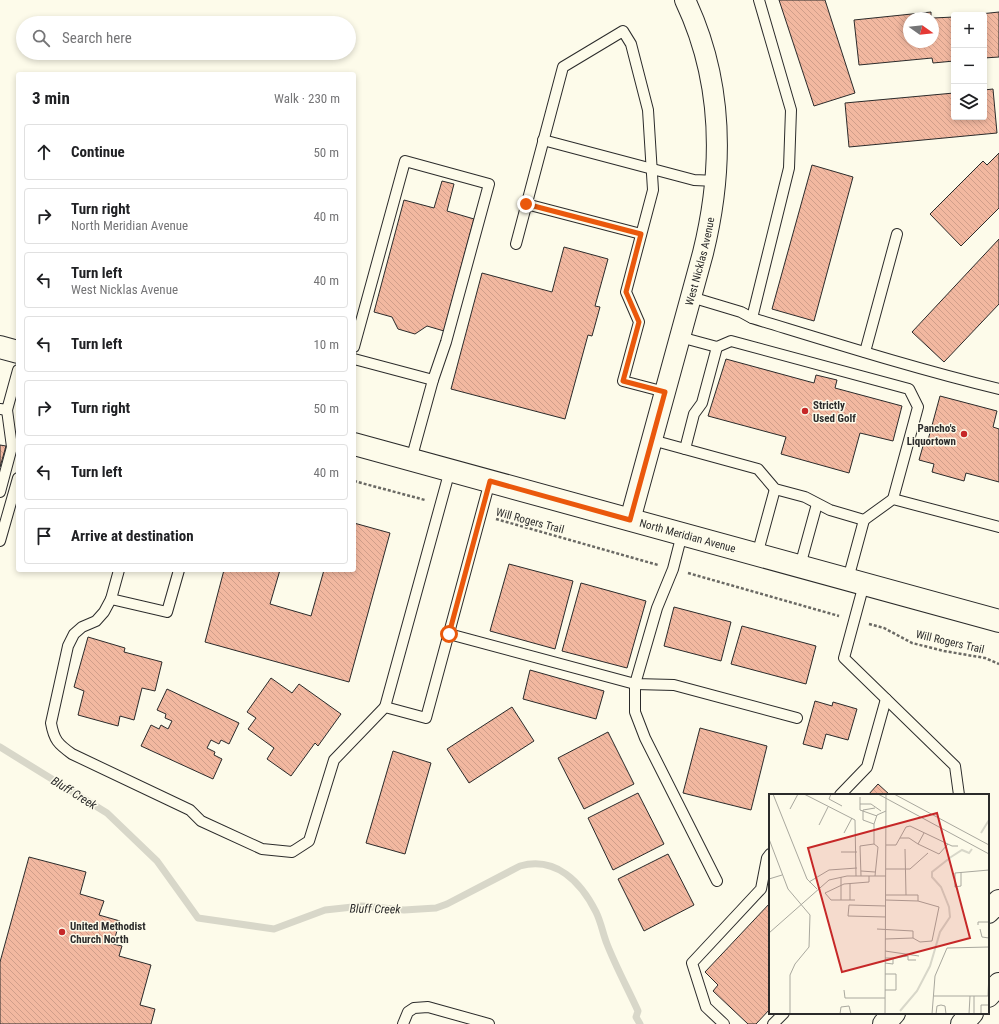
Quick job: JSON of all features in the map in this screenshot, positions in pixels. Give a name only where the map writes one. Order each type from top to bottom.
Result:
[{"type":"main road","points":[[0,347],[16,351]]},
{"type":"main road","name":"North Meridian Avenue","points":[[356,445],[999,621]]},
{"type":"main road","points":[[989,911],[999,901]]},
{"type":"main road","points":[[989,995],[999,984]]},
{"type":"main road","points":[[884,1024],[893,1014]]},
{"type":"main road","points":[[962,1024],[971,1014]]},
{"type":"street","name":"West Nicklas Avenue","points":[[630,520],[709,229],[716,181],[717,128],[712,87],[703,44],[685,0]]},
{"type":"lane","points":[[752,318],[789,168],[791,110],[759,0]]},
{"type":"lane","points":[[516,244],[563,67],[623,31],[631,44],[648,110],[653,170],[653,190],[626,292],[639,322],[623,381],[665,392]]},
{"type":"lane","points":[[543,140],[694,180],[716,181]]},
{"type":"lane","points":[[356,340],[405,161],[489,184],[446,342],[433,380],[411,460]]},
{"type":"lane","points":[[526,204],[641,234]]},
{"type":"lane","points":[[865,352],[897,234]]},
{"type":"lane","points":[[691,297],[741,312],[752,318],[865,352],[960,379],[999,388]]},
{"type":"lane","points":[[680,336],[717,347],[731,341],[909,389],[918,407],[893,499],[864,520],[844,658],[955,766],[959,794]]},
{"type":"lane","points":[[685,449],[694,414],[702,403],[717,347]]},
{"type":"lane","points":[[356,360],[433,380]]},
{"type":"lane","points":[[0,492],[12,447],[4,410],[16,376]]},
{"type":"lane","points":[[652,440],[758,469],[775,489],[805,497],[830,510],[864,520]]},
{"type":"lane","points":[[118,572],[111,599],[104,612],[96,621],[74,634],[68,646],[51,723],[53,736],[60,746],[84,761],[190,810],[201,821],[262,849],[292,852],[309,841],[334,760],[385,707],[450,470]]},
{"type":"lane","points":[[385,707],[426,718],[490,481]]},
{"type":"lane","points":[[0,541],[16,485]]},
{"type":"lane","points":[[757,555],[775,489]]},
{"type":"lane","points":[[893,499],[999,527]]},
{"type":"lane","points":[[800,566],[817,504]]},
{"type":"lane","points":[[682,534],[673,569],[657,608],[635,684],[635,712],[645,738],[717,881]]},
{"type":"lane","points":[[111,599],[167,612],[178,572]]},
{"type":"lane","points":[[449,634],[635,684],[674,685],[797,718]]},
{"type":"lane","points":[[841,794],[867,766],[886,699]]},
{"type":"lane","points":[[724,1024],[706,1007],[692,963],[761,889],[767,858],[769,855]]},
{"type":"lane","points":[[403,1024],[408,1012],[420,1007],[428,1007],[489,1024]]},
{"type":"lane","points":[[773,1024],[783,1014]]},
{"type":"path","points":[[356,483],[441,505]]},
{"type":"path","name":"Will Rogers Trail","points":[[481,515],[656,564]]},
{"type":"path","points":[[687,572],[830,613]]},
{"type":"path","name":"Will Rogers Trail","points":[[876,626],[884,628],[912,643],[944,651],[985,658],[999,664]]},
{"type":"building","points":[[779,0],[825,0],[855,93],[814,106]]},
{"type":"building","points":[[999,12],[999,57],[987,58],[987,13]]},
{"type":"building","points":[[903,15],[903,48],[939,48],[939,18],[951,17],[951,61],[933,63],[932,58],[859,65],[854,20]]},
{"type":"building","points":[[993,89],[997,133],[849,147],[845,103],[951,93],[951,120],[987,120],[987,90]]},
{"type":"building","points":[[999,153],[999,208],[961,246],[930,214],[983,161],[987,165]]},
{"type":"building","points":[[812,165],[853,177],[814,321],[772,309]]},
{"type":"building","points":[[442,181],[454,184],[447,211],[474,219],[444,331],[427,326],[415,334],[398,329],[392,317],[374,312],[404,200],[434,208]]},
{"type":"building","points":[[999,239],[999,304],[944,362],[912,332]]},
{"type":"building","points":[[564,247],[608,259],[595,306],[600,307],[592,336],[588,335],[565,419],[451,389],[482,273],[552,292]]},
{"type":"building","name":"Strictly Used Golf","points":[[726,359],[814,383],[816,375],[837,380],[835,388],[902,406],[893,441],[860,433],[849,473],[781,454],[786,437],[708,416]]},
{"type":"building","name":"Pancho's Liquortown","points":[[940,396],[997,411],[993,427],[999,429],[999,482],[966,473],[964,481],[932,472],[934,464],[919,460],[925,439],[928,440]]},
{"type":"building","points":[[0,445],[6,446],[0,467]]},
{"type":"building","points":[[356,524],[390,533],[349,682],[205,642],[223,572],[279,572],[270,604],[311,616],[323,572],[356,572]]},
{"type":"building","points":[[509,564],[573,581],[555,649],[490,631]]},
{"type":"building","points":[[581,583],[646,601],[627,668],[562,651]]},
{"type":"building","points":[[674,607],[731,622],[721,661],[664,646]]},
{"type":"building","points":[[742,626],[816,646],[806,684],[731,664]]},
{"type":"building","points":[[88,637],[125,648],[124,652],[162,662],[155,691],[142,688],[134,720],[120,716],[118,726],[78,715],[84,691],[74,687]]},
{"type":"building","points":[[530,670],[604,691],[596,719],[523,699]]},
{"type":"building","points":[[271,678],[292,693],[299,684],[341,714],[318,746],[315,743],[291,776],[267,759],[274,748],[248,729],[256,718],[247,712]]},
{"type":"building","points":[[167,689],[239,723],[229,744],[221,740],[219,744],[211,740],[207,748],[215,752],[214,755],[222,759],[213,779],[141,746],[151,725],[159,729],[161,725],[168,729],[172,721],[165,718],[166,714],[157,710]]},
{"type":"building","points":[[815,701],[832,706],[833,702],[857,709],[848,740],[826,734],[822,749],[803,744]]},
{"type":"building","points":[[512,707],[534,741],[469,783],[447,749]]},
{"type":"building","points":[[700,728],[767,746],[751,810],[683,793]]},
{"type":"building","points":[[608,732],[634,784],[584,809],[558,758]]},
{"type":"building","points":[[393,751],[431,763],[405,854],[366,843]]},
{"type":"building","points":[[878,784],[889,794],[869,794]]},
{"type":"building","points":[[638,793],[664,844],[613,870],[588,818]]},
{"type":"building","points":[[668,854],[694,905],[644,931],[618,879]]},
{"type":"building","name":"United Methodist Church North","points":[[29,857],[86,872],[80,894],[104,901],[99,915],[120,921],[113,944],[122,946],[119,956],[151,965],[140,1005],[155,1009],[151,1024],[0,1024],[0,962]]},
{"type":"building","points":[[769,904],[769,1010],[756,1024],[748,1024],[713,991],[718,985],[705,972]]},
{"type":"waterway","name":"Bluff Creek","points":[[0,747],[107,813],[157,861],[198,918],[274,929],[325,910],[362,906],[404,910],[436,908],[447,904],[520,866],[533,864],[556,868],[575,882],[583,891],[596,912],[618,970],[638,1011],[636,1017],[640,1024]]},
{"type":"place","name":"Strictly Used Golf","points":[[805,411]]},
{"type":"place","name":"Pancho's Liquortown","points":[[964,434]]},
{"type":"place","name":"United Methodist Church North","points":[[62,932]]},
{"type":"route","points":[[449,634],[490,481],[630,520],[665,392],[623,381],[639,322],[626,292],[641,234],[526,204]]}]
